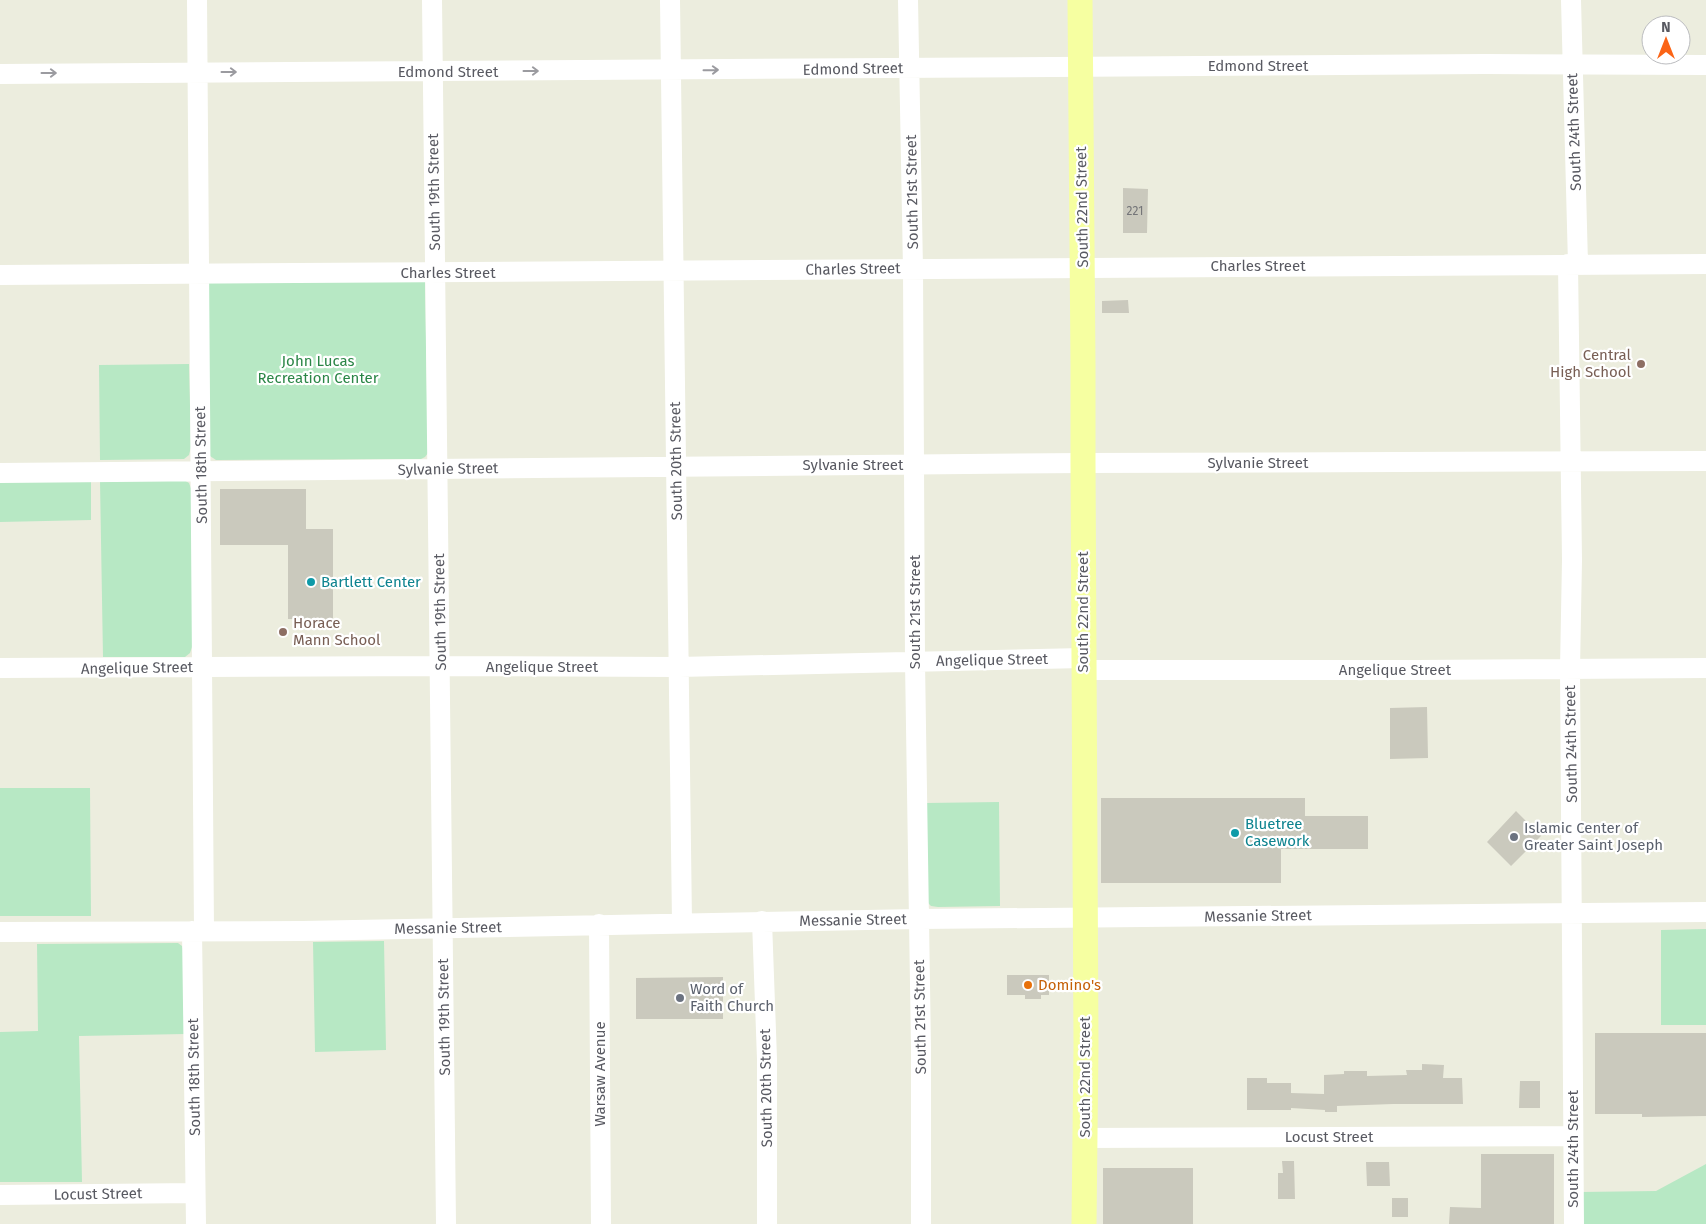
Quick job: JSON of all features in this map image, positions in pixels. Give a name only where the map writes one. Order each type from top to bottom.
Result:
[{"type":"main road","name":"South 22nd Street","points":[[1080,0],[1086,1045],[1084,1224]]},
{"type":"street","name":"South 18th Street","points":[[196,1224],[198,931],[203,667],[197,0]]},
{"type":"street","name":"South 19th Street","points":[[432,0],[446,1224]]},
{"type":"street","name":"South 20th Street","points":[[670,0],[682,923]]},
{"type":"street","name":"South 21st Street","points":[[908,0],[913,269],[921,1224]]},
{"type":"street","name":"South 24th Street","points":[[1571,0],[1573,264],[1570,669],[1574,1224]]},
{"type":"street","name":"Edmond Street","points":[[0,74],[1081,67],[1706,66]]},
{"type":"street","name":"Charles Street","points":[[0,275],[1706,264]]},
{"type":"street","name":"Sylvanie Street","points":[[0,473],[1082,463],[1706,461]]},
{"type":"street","name":"Angelique Street","points":[[0,668],[679,667],[915,662],[1570,669],[1706,668]]},
{"type":"street","name":"Messanie Street","points":[[0,932],[443,928],[919,919],[1706,912]]},
{"type":"street","name":"South 20th Street","points":[[762,922],[767,1060],[767,1224]]},
{"type":"street","name":"Warsaw Avenue","points":[[598,924],[601,1224]]},
{"type":"street","name":"Locust Street","points":[[1084,1138],[1573,1136]]},
{"type":"street","name":"Locust Street","points":[[0,1195],[195,1193]]},
{"type":"green space","name":"John Lucas Recreation Center","points":[[210,281],[425,281],[428,453],[425,457],[421,459],[216,460],[210,456],[208,286]]},
{"type":"green space","points":[[189,364],[191,447],[189,455],[184,459],[100,460],[99,365]]},
{"type":"green space","points":[[91,480],[91,520],[0,522],[0,481]]},
{"type":"green space","points":[[184,480],[189,483],[192,491],[192,647],[190,653],[185,657],[103,657],[100,481]]},
{"type":"green space","points":[[0,788],[90,788],[91,916],[0,916]]},
{"type":"green space","points":[[999,802],[1000,906],[931,906],[927,902],[926,803]]},
{"type":"green space","points":[[1706,929],[1706,1025],[1661,1025],[1661,930]]},
{"type":"green space","points":[[384,941],[386,1050],[315,1052],[313,942]]},
{"type":"green space","points":[[178,943],[182,946],[184,952],[185,1034],[79,1036],[82,1182],[0,1182],[0,1032],[38,1031],[37,944]]},
{"type":"green space","points":[[1706,1164],[1706,1224],[1582,1224],[1581,1192],[1656,1191]]},
{"type":"building","points":[[1123,188],[1148,189],[1147,233],[1123,233]]},
{"type":"building","points":[[1128,300],[1129,313],[1102,313],[1102,301]]},
{"type":"building","name":"Bartlett Center","points":[[220,489],[306,489],[306,529],[333,529],[333,620],[288,619],[288,545],[220,545]]},
{"type":"building","points":[[1427,707],[1428,758],[1390,759],[1390,708]]},
{"type":"building","name":"Bluetree Casework","points":[[1101,798],[1305,798],[1305,816],[1368,816],[1368,849],[1281,849],[1281,883],[1101,883]]},
{"type":"building","name":"Islamic Center of Greater Saint Joseph","points":[[1516,811],[1541,836],[1511,866],[1487,842]]},
{"type":"building","name":"Domino's","points":[[1007,975],[1049,975],[1049,995],[1041,995],[1041,999],[1025,999],[1025,995],[1007,995]]},
{"type":"building","name":"Word of Faith Church","points":[[723,977],[723,1019],[636,1019],[636,978]]},
{"type":"building","points":[[1595,1033],[1706,1033],[1706,1116],[1642,1117],[1642,1114],[1595,1114]]},
{"type":"building","points":[[1422,1064],[1444,1065],[1443,1078],[1462,1078],[1463,1104],[1337,1106],[1337,1112],[1291,1108],[1291,1110],[1247,1110],[1247,1078],[1267,1078],[1267,1083],[1291,1083],[1291,1093],[1324,1094],[1324,1075],[1344,1074],[1344,1071],[1367,1071],[1367,1076],[1407,1075],[1406,1070],[1422,1070]]},
{"type":"building","points":[[1520,1081],[1540,1081],[1540,1108],[1519,1108]]},
{"type":"building","points":[[1481,1154],[1554,1154],[1554,1224],[1449,1224],[1450,1207],[1481,1208]]},
{"type":"building","points":[[1282,1161],[1294,1161],[1295,1199],[1278,1199],[1278,1173],[1283,1173]]},
{"type":"building","points":[[1366,1162],[1389,1162],[1390,1186],[1367,1186]]},
{"type":"building","points":[[1103,1168],[1193,1168],[1193,1224],[1103,1224]]},
{"type":"building","points":[[1392,1198],[1408,1198],[1408,1217],[1392,1217]]},
{"type":"place","name":"Central High School","points":[[1641,364]]},
{"type":"place","name":"Bartlett Center","points":[[311,582]]},
{"type":"place","name":"Horace Mann School","points":[[283,632]]},
{"type":"place","name":"Bluetree Casework","points":[[1235,833]]},
{"type":"place","name":"Islamic Center of Greater Saint Joseph","points":[[1514,837]]},
{"type":"place","name":"Domino's","points":[[1028,985]]},
{"type":"place","name":"Word of Faith Church","points":[[680,998]]}]
